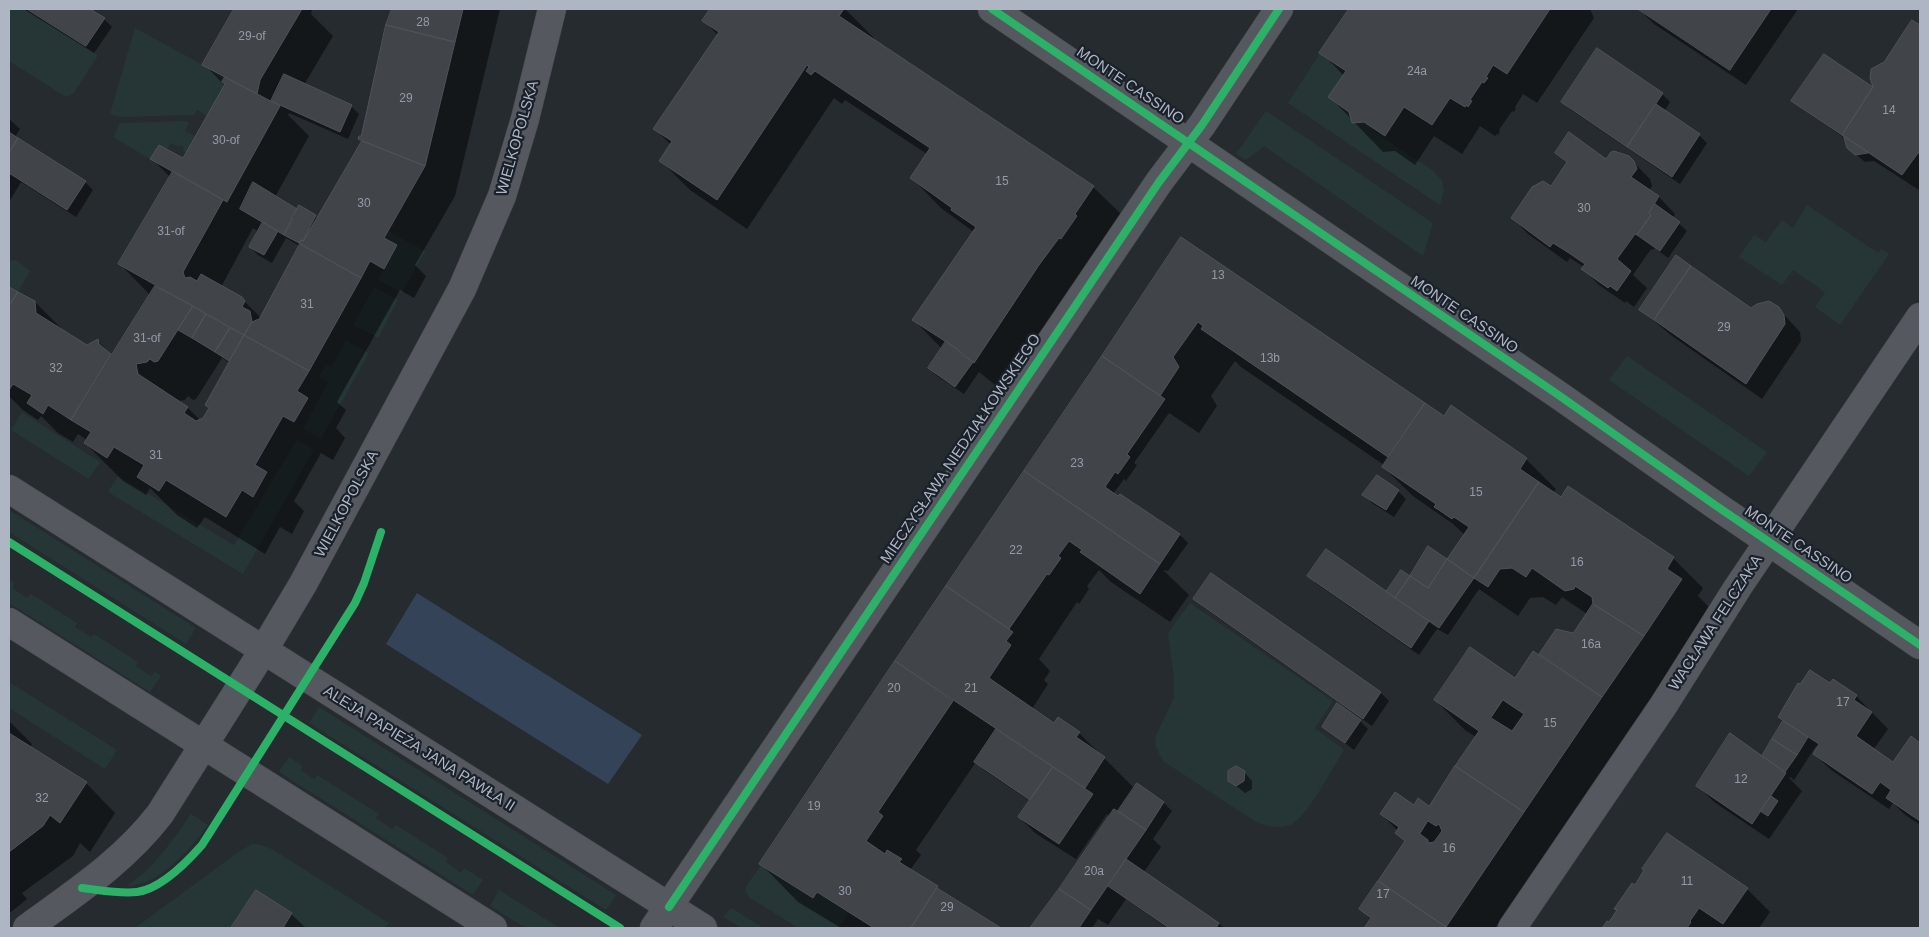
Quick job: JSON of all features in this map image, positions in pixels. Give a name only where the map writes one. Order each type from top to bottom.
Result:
[{"type":"street","name":"WIELKOPOLSKA","points":[[27,928],[108,868],[141,838],[160,814],[263,651],[330,535],[477,258],[502,196],[513,162],[552,9]]},
{"type":"street","name":"MONTE CASSINO","points":[[992,9],[1558,394],[1920,645]]},
{"type":"street","name":"MIECZYSŁAWA NIEDZIAŁKOWSKIEGO","points":[[662,918],[1142,206],[1279,9]]},
{"type":"street","name":"WACŁAWA FELCZAKA","points":[[1512,928],[1663,706],[1738,587],[1920,317]]},
{"type":"street","name":"ALEJA PAPIEŻA JANA PAWŁA II","points":[[9,489],[263,651],[662,918],[704,928]]},
{"type":"street","points":[[9,622],[493,928]]},
{"type":"shaded area","points":[[9,9],[23,9],[98,55],[74,93],[66,97],[9,61]]},
{"type":"shaded area","points":[[135,28],[225,77],[222,82],[225,84],[207,116],[197,110],[193,116],[120,117],[110,114]]},
{"type":"shaded area","points":[[1336,28],[1328,47],[1334,62],[1348,77],[1362,117],[1379,135],[1441,178],[1444,190],[1440,205],[1288,103]]},
{"type":"shaded area","points":[[1266,111],[1433,223],[1423,256],[1264,146],[1246,160],[1236,154]]},
{"type":"shaded area","points":[[187,121],[189,123],[185,131],[195,136],[186,153],[183,151],[184,147],[180,145],[179,147],[171,143],[167,149],[159,145],[150,159],[113,137],[120,123]]},
{"type":"shaded area","points":[[1807,205],[1878,253],[1881,249],[1889,254],[1840,325],[1815,307],[1825,292],[1793,270],[1782,285],[1739,257],[1754,235],[1766,242],[1782,220],[1793,228]]},
{"type":"shaded area","points":[[388,231],[425,251],[402,293],[378,280],[397,245],[384,238]]},
{"type":"shaded area","points":[[16,260],[30,271],[18,292],[9,287],[9,261]]},
{"type":"shaded area","points":[[374,287],[398,300],[378,338],[353,325]]},
{"type":"shaded area","points":[[346,340],[369,353],[321,439],[303,429],[328,382],[319,377],[326,364],[331,367]]},
{"type":"shaded area","points":[[1627,356],[1767,452],[1749,476],[1609,380]]},
{"type":"shaded area","points":[[22,412],[100,462],[89,479],[11,430]]},
{"type":"shaded area","points":[[297,439],[314,450],[243,574],[108,492],[118,476],[234,545]]},
{"type":"shaded area","points":[[9,510],[196,628],[186,644],[9,532]]},
{"type":"shaded area","points":[[9,579],[15,583],[12,588],[27,598],[31,594],[77,623],[75,627],[91,637],[94,634],[138,662],[136,666],[151,676],[155,672],[161,676],[150,692],[9,603]]},
{"type":"shaded area","points":[[1190,603],[1333,701],[1315,728],[1344,750],[1312,803],[1290,825],[1281,827],[1256,822],[1163,761],[1156,747],[1155,738],[1174,697],[1174,678],[1168,633]]},
{"type":"shaded area","points":[[9,682],[117,750],[105,769],[9,708]]},
{"type":"shaded area","points":[[319,707],[616,895],[606,910],[309,723]]},
{"type":"shaded area","points":[[289,757],[303,766],[300,770],[314,779],[317,775],[379,814],[376,818],[392,829],[396,825],[448,858],[446,862],[461,873],[464,868],[483,880],[473,895],[279,772]]},
{"type":"shaded area","points":[[191,814],[208,825],[192,845],[173,864],[151,880],[127,886],[154,862]]},
{"type":"shaded area","points":[[252,844],[272,849],[389,923],[385,928],[283,928],[292,913],[256,890],[231,928],[135,928]]},
{"type":"shaded area","points":[[761,865],[817,892],[849,913],[839,928],[798,928],[749,897],[745,891],[747,885]]},
{"type":"shaded area","points":[[499,890],[560,928],[526,928],[490,906]]},
{"type":"shaded area","points":[[731,908],[764,928],[742,928],[723,917]]},
{"type":"water","points":[[417,593],[642,735],[608,784],[386,644]]},
{"type":"building","points":[[27,9],[90,9],[105,18],[86,46]]},
{"type":"building","points":[[234,9],[302,9],[260,80],[257,94],[202,65]]},
{"type":"building","points":[[392,9],[463,9],[455,42],[386,25]]},
{"type":"building","points":[[710,9],[844,9],[839,16],[1094,186],[1075,214],[1077,216],[1039,265],[974,363],[961,354],[962,352],[912,320],[976,227],[910,178],[930,148],[815,71],[811,75],[806,71],[809,67],[807,65],[717,200],[659,161],[672,141],[653,129],[719,32],[702,21]]},
{"type":"building","points":[[1349,9],[1550,9],[1507,74],[1493,65],[1486,77],[1488,78],[1484,83],[1482,82],[1470,100],[1472,101],[1468,107],[1450,98],[1432,125],[1404,107],[1385,136],[1364,122],[1352,123],[1349,112],[1328,97],[1346,71],[1319,53]]},
{"type":"building","points":[[1638,9],[1771,9],[1730,70]]},
{"type":"building","points":[[1912,20],[1920,25],[1920,153],[1918,153],[1902,175],[1842,135],[1873,87],[1870,78],[1871,69],[1884,62]]},
{"type":"building","points":[[386,25],[455,42],[425,166],[358,139],[361,136]]},
{"type":"building","points":[[1597,48],[1663,93],[1627,147],[1561,102]]},
{"type":"building","points":[[1824,54],[1873,87],[1842,135],[1791,101]]},
{"type":"building","points":[[284,74],[352,105],[340,132],[271,101]]},
{"type":"building","points":[[225,77],[280,106],[227,202],[150,159],[159,145],[183,158],[225,84],[222,82]]},
{"type":"building","points":[[1656,104],[1700,134],[1672,177],[1627,147]]},
{"type":"building","points":[[9,132],[18,138],[9,153]]},
{"type":"building","points":[[1569,132],[1606,159],[1614,151],[1629,156],[1634,161],[1637,169],[1631,177],[1659,196],[1649,213],[1651,215],[1617,259],[1631,271],[1617,291],[1610,286],[1608,288],[1581,269],[1585,264],[1553,243],[1550,247],[1511,218],[1532,187],[1543,181],[1551,186],[1567,162],[1555,153]]},
{"type":"building","points":[[1844,136],[1868,153],[1855,155],[1847,148]]},
{"type":"building","points":[[18,138],[86,181],[67,210],[9,173],[9,153]]},
{"type":"building","points":[[362,141],[425,166],[384,238],[397,245],[384,269],[370,261],[361,278],[299,243],[301,240],[303,241]]},
{"type":"building","points":[[173,171],[223,200],[183,272],[185,278],[190,277],[197,281],[201,274],[242,297],[245,301],[242,307],[250,311],[252,322],[244,335],[118,264]]},
{"type":"building","points":[[253,182],[297,209],[284,235],[240,209]]},
{"type":"building","points":[[1655,204],[1680,222],[1660,251],[1637,235],[1651,215],[1649,213]]},
{"type":"building","points":[[299,205],[316,215],[303,241],[301,240],[299,243],[284,235]]},
{"type":"building","points":[[263,222],[278,231],[264,255],[249,247]]},
{"type":"building","points":[[1181,237],[1425,403],[1388,457],[1201,329],[1203,326],[1198,322],[1173,357],[1179,367],[1160,396],[1102,356]]},
{"type":"building","points":[[300,244],[361,278],[309,371],[244,335],[252,322],[259,319]]},
{"type":"building","points":[[1676,255],[1691,266],[1654,320],[1639,310]]},
{"type":"building","points":[[1691,266],[1751,308],[1757,304],[1769,301],[1779,307],[1784,315],[1785,324],[1746,384],[1654,320]]},
{"type":"building","points":[[155,286],[193,306],[158,361],[154,362],[150,359],[147,362],[136,364],[138,374],[188,407],[184,413],[196,421],[203,418],[209,408],[205,405],[244,335],[309,371],[297,391],[308,398],[294,422],[283,416],[255,465],[267,472],[253,497],[242,490],[226,517],[166,480],[159,491],[137,477],[144,465],[114,447],[107,458],[84,443],[91,432],[71,420]]},
{"type":"building","points":[[9,287],[18,292],[9,306]]},
{"type":"building","points":[[18,292],[35,301],[36,313],[87,345],[98,339],[99,344],[111,354],[71,420],[48,405],[43,414],[27,403],[32,395],[13,384],[9,390],[9,306]]},
{"type":"building","points":[[193,306],[206,314],[192,338],[178,330]]},
{"type":"building","points":[[206,314],[230,328],[215,352],[192,338]]},
{"type":"building","points":[[230,328],[244,335],[229,361],[215,352]]},
{"type":"building","points":[[946,341],[973,362],[955,387],[928,368]]},
{"type":"building","points":[[1102,356],[1165,399],[1127,454],[1130,457],[1118,474],[1115,472],[1105,487],[1118,496],[1120,494],[1180,534],[1160,564],[1024,471]]},
{"type":"building","points":[[1425,403],[1444,416],[1451,405],[1527,458],[1520,469],[1539,482],[1474,578],[1447,559],[1469,527],[1434,507],[1436,504],[1382,467]]},
{"type":"building","points":[[1024,471],[1160,564],[1140,594],[1080,552],[1082,550],[1069,541],[1058,556],[1061,558],[1049,575],[1047,574],[1009,629],[946,586]]},
{"type":"building","points":[[1377,475],[1399,490],[1386,510],[1362,495]]},
{"type":"building","points":[[1539,482],[1561,497],[1568,486],[1674,557],[1667,569],[1682,579],[1644,636],[1593,604],[1592,597],[1575,586],[1574,589],[1565,591],[1532,568],[1526,577],[1512,568],[1500,569],[1488,587],[1474,578]]},
{"type":"building","points":[[1428,546],[1447,559],[1428,588],[1410,576]]},
{"type":"building","points":[[1326,549],[1429,621],[1411,648],[1307,576]]},
{"type":"building","points":[[1447,559],[1474,578],[1439,628],[1395,598],[1410,576],[1428,588]]},
{"type":"building","points":[[1401,570],[1410,576],[1395,598],[1386,592]]},
{"type":"building","points":[[1211,573],[1381,692],[1363,719],[1193,599]]},
{"type":"building","points":[[946,586],[1013,632],[1006,641],[1011,645],[989,678],[1054,723],[1058,717],[1080,732],[1076,737],[1105,757],[1085,788],[895,661]]},
{"type":"building","points":[[1593,604],[1644,636],[1602,697],[1539,654],[1556,629],[1573,633]]},
{"type":"building","points":[[1470,647],[1515,678],[1533,651],[1602,697],[1524,812],[1455,766],[1479,731],[1434,700]],"holes":[[[1503,700],[1524,714],[1512,731],[1491,718]]]},
{"type":"building","points":[[895,661],[953,701],[878,812],[883,816],[866,841],[885,854],[887,850],[902,859],[899,862],[938,886],[911,928],[874,928],[817,892],[813,898],[759,864]]},
{"type":"building","points":[[1810,670],[1830,683],[1833,679],[1857,695],[1854,700],[1872,712],[1856,736],[1893,762],[1911,736],[1920,743],[1920,821],[1886,798],[1891,790],[1880,782],[1872,794],[1813,754],[1819,744],[1778,717],[1798,683],[1800,684]]},
{"type":"building","points":[[1337,703],[1361,720],[1345,743],[1322,727]]},
{"type":"building","points":[[1783,721],[1808,737],[1797,755],[1772,739]]},
{"type":"building","points":[[996,729],[1053,767],[1030,800],[974,762]]},
{"type":"building","points":[[9,733],[87,782],[60,823],[50,815],[43,826],[9,852]]},
{"type":"building","points":[[1730,733],[1786,773],[1752,824],[1696,786]]},
{"type":"building","points":[[1772,739],[1797,755],[1785,772],[1762,756]]},
{"type":"building","points":[[1236,766],[1245,771],[1244,781],[1236,786],[1228,781],[1228,771]]},
{"type":"building","points":[[1455,766],[1524,812],[1446,927],[1378,881],[1405,841],[1395,833],[1399,827],[1380,814],[1395,792],[1414,805],[1418,798],[1429,806]],"holes":[[[1428,821],[1436,826],[1439,824],[1442,831],[1434,842],[1428,843],[1428,840],[1420,834]]]},
{"type":"building","points":[[1053,767],[1093,794],[1059,844],[1018,817]]},
{"type":"building","points":[[1137,783],[1164,802],[1146,830],[1118,811]]},
{"type":"building","points":[[1771,796],[1778,801],[1768,816],[1760,811]]},
{"type":"building","points":[[1114,809],[1146,830],[1091,910],[1059,889]]},
{"type":"building","points":[[1667,833],[1748,888],[1723,924],[1699,908],[1687,928],[1602,928],[1607,921],[1609,922],[1617,910],[1614,909],[1632,883],[1635,885],[1644,870],[1642,869]]},
{"type":"building","points":[[1126,859],[1219,923],[1216,928],[1169,928],[1108,886]]},
{"type":"building","points":[[1378,881],[1446,927],[1364,928],[1371,918],[1359,909]]},
{"type":"building","points":[[937,888],[1001,928],[911,928]]},
{"type":"building","points":[[1059,889],[1091,910],[1079,928],[1030,928]]},
{"type":"building","points":[[256,890],[292,913],[283,928],[231,928]]},
{"type":"cycle path","points":[[992,9],[1557,394],[1920,645]]},
{"type":"cycle path","points":[[669,907],[1159,182],[1202,125],[1279,9]]},
{"type":"cycle path","points":[[82,888],[110,892],[146,890],[172,874],[202,845],[355,603],[364,583],[381,532]]},
{"type":"cycle path","points":[[9,542],[620,928]]}]
